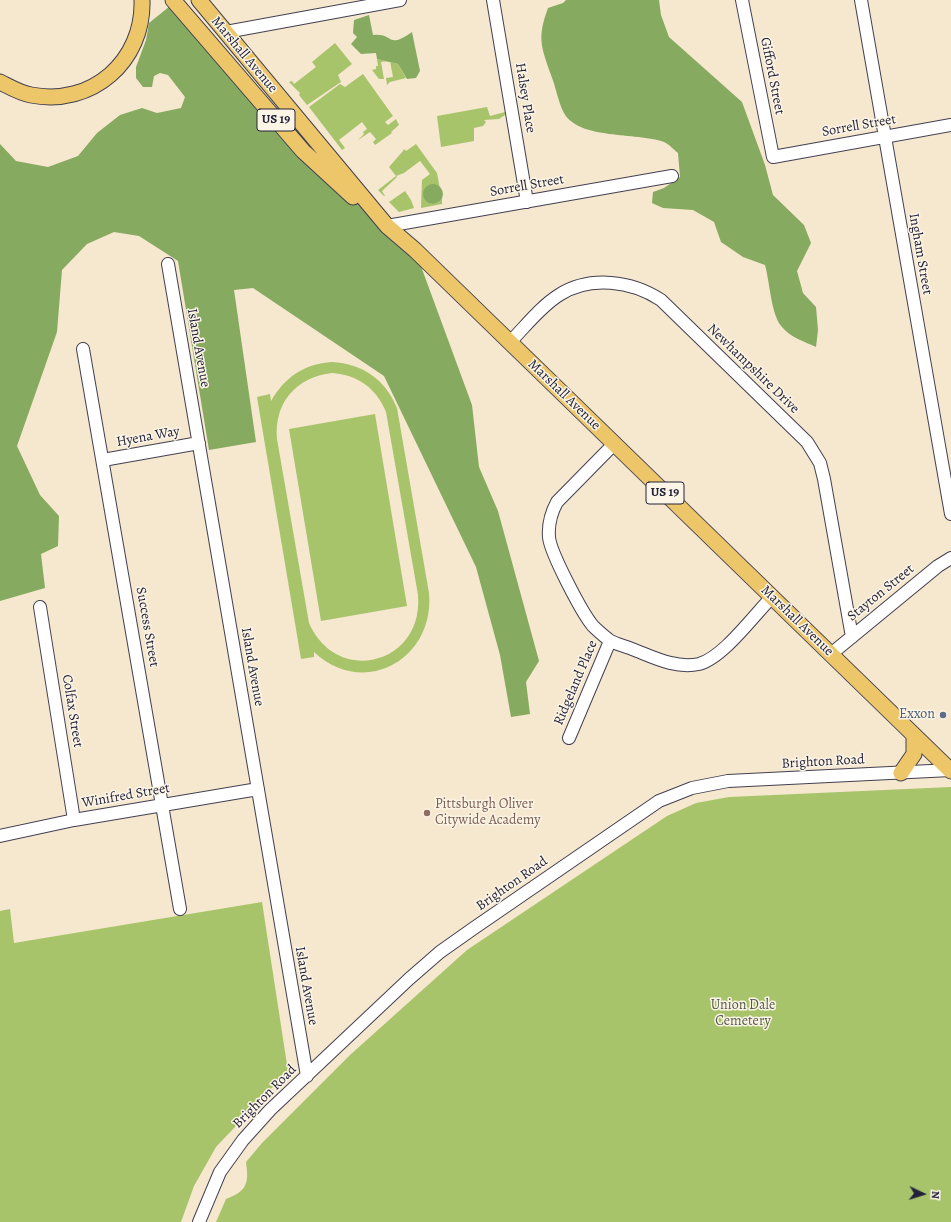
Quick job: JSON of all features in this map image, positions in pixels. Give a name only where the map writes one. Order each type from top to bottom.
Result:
[{"type":"main road","points":[[0,82],[22,93],[46,97],[78,93],[95,85],[111,74],[129,53],[139,28],[142,0]]},
{"type":"main road","name":"US 19","points":[[173,0],[303,152],[387,226]]},
{"type":"main road","name":"Marshall Avenue","points":[[199,0],[387,226],[415,250],[951,770]]},
{"type":"main road","points":[[901,773],[914,754],[914,735]]},
{"type":"street","points":[[226,32],[400,0]]},
{"type":"street","name":"Halsey Place","points":[[493,0],[527,202]]},
{"type":"street","name":"Gifford Street","points":[[742,0],[773,157]]},
{"type":"street","name":"Ingham Street","points":[[860,0],[951,514]]},
{"type":"street","name":"Sorrell Street","points":[[773,157],[951,125]]},
{"type":"street","name":"Sorrell Street","points":[[387,226],[672,176]]},
{"type":"street","name":"Island Avenue","points":[[168,264],[306,1076]]},
{"type":"street","name":"Newhampshire Drive","points":[[510,342],[550,302],[567,290],[601,283],[628,285],[651,294],[661,300],[807,442],[816,456],[824,479],[852,636]]},
{"type":"street","name":"Success Street","points":[[84,349],[180,909]]},
{"type":"street","name":"Hyena Way","points":[[103,460],[199,443]]},
{"type":"street","points":[[614,444],[558,502],[553,510],[549,528],[551,546],[576,600],[593,626],[610,641],[676,664],[699,664],[709,660],[720,652],[772,597]]},
{"type":"street","name":"Stayton Street","points":[[831,654],[938,566],[951,558]]},
{"type":"street","name":"Colfax Street","points":[[40,607],[74,820]]},
{"type":"street","name":"Ridgeland Place","points":[[569,738],[610,641]]},
{"type":"street","name":"Brighton Road","points":[[199,1222],[215,1183],[232,1154],[270,1110],[440,952],[659,801],[675,794],[710,783],[951,770]]},
{"type":"street","name":"Winifred Street","points":[[0,836],[74,820],[258,789]]},
{"type":"green space","points":[[566,0],[659,0],[661,15],[669,37],[742,102],[765,165],[773,195],[804,225],[811,243],[797,271],[803,293],[816,307],[818,330],[816,347],[789,334],[778,322],[773,307],[765,265],[743,257],[721,242],[714,222],[693,210],[663,208],[652,203],[653,192],[664,188],[680,177],[678,153],[664,142],[639,137],[609,134],[582,128],[571,122],[564,113],[545,57],[541,35],[548,8],[563,3]]},
{"type":"green space","points":[[175,2],[288,135],[415,250],[472,405],[479,467],[498,511],[539,661],[526,682],[530,714],[511,717],[500,655],[476,567],[384,376],[253,288],[234,290],[256,442],[209,450],[178,261],[139,236],[114,232],[87,244],[62,270],[57,332],[17,446],[40,495],[59,516],[58,546],[41,554],[45,588],[0,601],[0,144],[16,161],[48,167],[78,156],[97,133],[120,115],[142,108],[157,113],[181,108],[185,97],[168,75],[160,73],[154,76],[152,87],[143,87],[136,78],[136,67],[146,40],[149,23]]},
{"type":"green space","points":[[369,15],[373,35],[385,36],[391,40],[398,40],[412,32],[420,71],[416,78],[407,79],[398,64],[377,59],[376,53],[361,54],[351,44],[357,37],[353,33],[354,20]]},
{"type":"green space","points":[[335,43],[352,64],[338,75],[341,82],[307,105],[299,95],[300,93],[289,82],[292,81],[294,84],[316,67],[312,62]]},
{"type":"green space","points":[[377,59],[387,61],[381,62],[384,79],[379,79],[372,70],[376,69],[376,66],[378,66]]},
{"type":"green space","points":[[390,62],[398,64],[406,78],[390,82],[387,85],[386,78],[393,77]]},
{"type":"green space","points":[[363,74],[393,116],[385,122],[388,125],[396,119],[399,125],[391,132],[392,133],[375,145],[373,142],[376,139],[370,132],[358,140],[367,129],[362,122],[339,140],[345,148],[342,150],[309,107],[340,84],[345,87]]},
{"type":"green space","points":[[487,107],[490,116],[505,112],[505,115],[499,119],[484,120],[486,122],[483,126],[474,128],[474,141],[441,147],[437,116]]},
{"type":"green space","points":[[416,144],[437,173],[440,189],[436,185],[429,185],[431,204],[438,203],[442,198],[442,204],[421,208],[422,180],[430,174],[420,161],[404,173],[396,176],[389,167],[404,149],[406,151]]},
{"type":"green space","points":[[396,176],[397,177],[382,191],[384,196],[378,190]]},
{"type":"green space","points":[[433,184],[440,187],[443,194],[440,201],[433,204],[426,201],[423,194],[426,187]]},
{"type":"green space","points":[[405,191],[414,208],[399,212],[389,202]]},
{"type":"green space","points":[[322,363],[343,363],[354,366],[372,375],[386,389],[397,408],[429,593],[428,616],[421,637],[408,653],[392,665],[374,671],[354,672],[334,666],[314,652],[314,657],[301,659],[257,397],[270,394],[271,401],[282,385],[296,373]],"holes":[[[332,373],[341,374],[365,384],[377,396],[386,412],[418,595],[416,619],[407,637],[394,651],[376,659],[357,660],[339,655],[322,643],[309,623],[277,439],[279,414],[290,394],[298,386],[308,380]]]},
{"type":"green space","points":[[375,414],[407,606],[321,621],[289,429]]},
{"type":"green space","name":"Union Dale Cemetery","points":[[951,787],[951,1222],[216,1222],[226,1199],[238,1193],[245,1186],[247,1181],[246,1162],[262,1143],[350,1055],[467,950],[667,816],[696,803],[729,797]]},
{"type":"green space","points":[[262,902],[288,1071],[216,1147],[194,1186],[181,1222],[0,1222],[0,911],[10,909],[14,943]]},
{"type":"place","name":"Exxon","points":[[943,715]]},
{"type":"place","name":"Pittsburgh Oliver Citywide Academy","points":[[427,813]]}]
